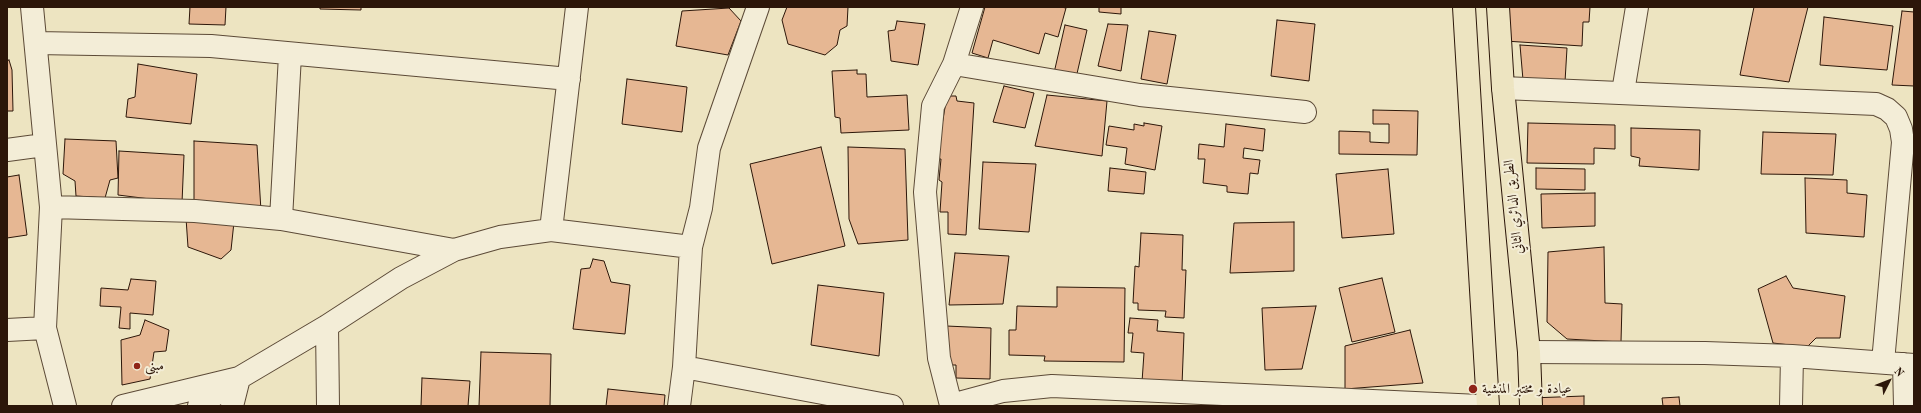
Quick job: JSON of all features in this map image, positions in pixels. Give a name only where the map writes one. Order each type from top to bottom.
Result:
[{"type":"main road","points":[[1464,7],[1488,406]]},
{"type":"main road","name":"الطريق الدائري الثاني","points":[[1498,7],[1503,88],[1528,352],[1531,406]]},
{"type":"street","points":[[32,7],[51,208],[45,328],[65,406]]},
{"type":"street","points":[[551,230],[577,7]]},
{"type":"street","points":[[679,406],[684,367],[692,247],[701,208],[710,148],[758,7]]},
{"type":"street","points":[[972,7],[954,64],[933,106],[925,192],[939,358],[952,405],[1003,391],[1052,386],[1479,406]]},
{"type":"street","points":[[1623,92],[1638,7]]},
{"type":"street","points":[[36,43],[211,46],[569,79]]},
{"type":"street","points":[[281,219],[290,54]]},
{"type":"street","points":[[954,64],[1140,95],[1305,112]]},
{"type":"street","points":[[1503,88],[1876,104],[1887,109],[1896,117],[1901,129],[1903,142],[1900,364],[1904,406]]},
{"type":"street","points":[[7,150],[44,145]]},
{"type":"street","points":[[51,208],[195,211],[281,219],[454,250]]},
{"type":"street","points":[[199,406],[239,378],[327,326],[400,278],[454,250],[500,237],[551,230],[692,247]]},
{"type":"street","points":[[327,326],[328,406]]},
{"type":"street","points":[[7,330],[45,328]]},
{"type":"street","points":[[1528,352],[1705,353],[1792,356],[1900,364]]},
{"type":"street","points":[[1791,406],[1792,356]]},
{"type":"street","points":[[684,367],[892,406]]},
{"type":"street","points":[[123,406],[239,378]]},
{"type":"street","points":[[232,406],[239,378]]},
{"type":"building","points":[[190,7],[226,7],[225,25],[189,24]]},
{"type":"building","points":[[320,7],[361,7],[361,10],[320,9]]},
{"type":"building","points":[[787,7],[848,7],[847,26],[840,30],[837,45],[825,55],[788,44],[782,20]]},
{"type":"building","points":[[985,7],[1066,8],[1058,37],[1045,33],[1039,54],[993,40],[988,58],[972,53]]},
{"type":"building","points":[[1099,7],[1121,7],[1121,14],[1099,12]]},
{"type":"building","points":[[1504,7],[1590,7],[1589,22],[1583,22],[1582,46],[1505,41]]},
{"type":"building","points":[[1754,7],[1808,7],[1789,82],[1740,75]]},
{"type":"building","points":[[729,8],[741,21],[728,55],[676,46],[682,11]]},
{"type":"building","points":[[1902,11],[1914,12],[1914,86],[1892,85]]},
{"type":"building","points":[[1824,17],[1893,26],[1887,70],[1820,65]]},
{"type":"building","points":[[1277,20],[1315,24],[1309,81],[1271,76]]},
{"type":"building","points":[[897,21],[925,24],[918,65],[891,61],[888,31],[895,30]]},
{"type":"building","points":[[1108,24],[1128,25],[1121,71],[1098,66]]},
{"type":"building","points":[[1065,25],[1087,30],[1076,78],[1054,73]]},
{"type":"building","points":[[1149,31],[1176,35],[1167,84],[1141,79]]},
{"type":"building","points":[[1520,45],[1567,48],[1565,82],[1523,80]]},
{"type":"building","points":[[9,60],[12,70],[13,111],[7,111],[7,61]]},
{"type":"building","points":[[138,64],[197,74],[191,124],[126,117],[128,99],[135,97]]},
{"type":"building","points":[[857,70],[857,74],[866,74],[867,97],[907,95],[909,130],[841,133],[840,118],[835,117],[832,71]]},
{"type":"building","points":[[627,79],[687,87],[682,132],[622,124]]},
{"type":"building","points":[[1004,86],[1034,93],[1025,128],[993,122]]},
{"type":"building","points":[[1047,95],[1107,101],[1102,156],[1035,146]]},
{"type":"building","points":[[947,96],[956,96],[957,101],[974,103],[966,235],[948,234],[948,212],[940,212],[942,182],[939,180],[941,159],[936,159]]},
{"type":"building","points":[[1373,110],[1418,111],[1417,155],[1339,154],[1339,131],[1370,132],[1370,142],[1389,143],[1389,124],[1373,124]]},
{"type":"building","points":[[1144,123],[1162,126],[1155,170],[1125,164],[1127,148],[1106,145],[1109,126],[1134,130],[1134,124],[1144,126]]},
{"type":"building","points":[[1528,123],[1615,125],[1615,149],[1594,148],[1594,164],[1527,163]]},
{"type":"building","points":[[1226,124],[1265,129],[1263,151],[1244,148],[1243,158],[1260,160],[1258,174],[1250,173],[1248,194],[1227,192],[1227,186],[1203,183],[1205,159],[1198,159],[1199,144],[1224,147]]},
{"type":"building","points":[[1631,128],[1700,130],[1699,170],[1639,166],[1640,158],[1631,156]]},
{"type":"building","points":[[1763,132],[1836,134],[1833,175],[1761,174]]},
{"type":"building","points":[[65,139],[116,141],[118,178],[110,180],[105,198],[76,196],[75,181],[63,174]]},
{"type":"building","points":[[194,141],[257,145],[261,211],[194,207]]},
{"type":"building","points":[[821,147],[845,246],[772,264],[750,164]]},
{"type":"building","points":[[848,147],[905,149],[908,240],[858,244],[849,219]]},
{"type":"building","points":[[119,151],[184,155],[182,203],[118,195]]},
{"type":"building","points":[[983,162],[1036,164],[1029,232],[979,229]]},
{"type":"building","points":[[1110,168],[1146,172],[1144,194],[1108,191]]},
{"type":"building","points":[[1536,168],[1585,169],[1585,190],[1536,189]]},
{"type":"building","points":[[1388,169],[1394,234],[1342,238],[1336,174]]},
{"type":"building","points":[[19,175],[27,235],[7,238],[7,177]]},
{"type":"building","points":[[1805,178],[1847,180],[1847,193],[1867,195],[1864,237],[1806,233]]},
{"type":"building","points":[[1595,193],[1595,226],[1542,228],[1541,194]]},
{"type":"building","points":[[186,218],[234,222],[231,250],[221,259],[188,247]]},
{"type":"building","points":[[1294,222],[1294,271],[1230,273],[1234,223]]},
{"type":"building","points":[[1141,233],[1183,235],[1182,270],[1186,270],[1184,318],[1165,317],[1166,311],[1138,310],[1138,303],[1133,303],[1135,266],[1139,267]]},
{"type":"building","points":[[1604,247],[1605,303],[1622,304],[1621,342],[1567,339],[1547,322],[1548,252]]},
{"type":"building","points":[[955,253],[1009,256],[1003,304],[949,305]]},
{"type":"building","points":[[593,259],[604,261],[611,282],[630,285],[625,334],[573,329],[581,269],[590,268]]},
{"type":"building","points":[[1786,276],[1793,288],[1845,296],[1840,338],[1816,338],[1807,347],[1773,343],[1758,289]]},
{"type":"building","points":[[1382,278],[1395,332],[1352,342],[1339,288]]},
{"type":"building","points":[[131,279],[156,281],[153,315],[130,313],[130,329],[119,328],[121,307],[100,306],[101,288],[128,290]]},
{"type":"building","points":[[818,285],[884,293],[879,356],[811,345]]},
{"type":"building","points":[[1057,287],[1125,288],[1124,362],[1044,361],[1045,356],[1009,355],[1009,330],[1016,330],[1017,306],[1057,307]]},
{"type":"building","points":[[1316,306],[1302,369],[1265,370],[1262,308]]},
{"type":"building","points":[[1130,318],[1158,320],[1157,331],[1184,333],[1182,385],[1142,382],[1144,353],[1131,352],[1133,333],[1128,333]]},
{"type":"building","name":"مبنى","points":[[145,320],[169,330],[166,351],[154,352],[150,379],[122,385],[121,340],[140,335]]},
{"type":"building","points":[[946,326],[991,328],[990,379],[956,378],[956,365],[944,365]]},
{"type":"building","points":[[1410,330],[1423,383],[1345,389],[1345,346]]},
{"type":"building","points":[[481,352],[551,354],[550,406],[479,406]]},
{"type":"building","points":[[422,378],[470,381],[468,406],[421,406]]},
{"type":"building","points":[[608,389],[665,395],[664,406],[606,406]]},
{"type":"building","points":[[1584,396],[1584,406],[1532,406],[1531,398]]},
{"type":"building","points":[[1679,397],[1680,406],[1663,406],[1662,398]]},
{"type":"place","name":"مبنى","points":[[137,366]]},
{"type":"place","name":"عيادة و مختبر المنشية","points":[[1473,389]]}]
